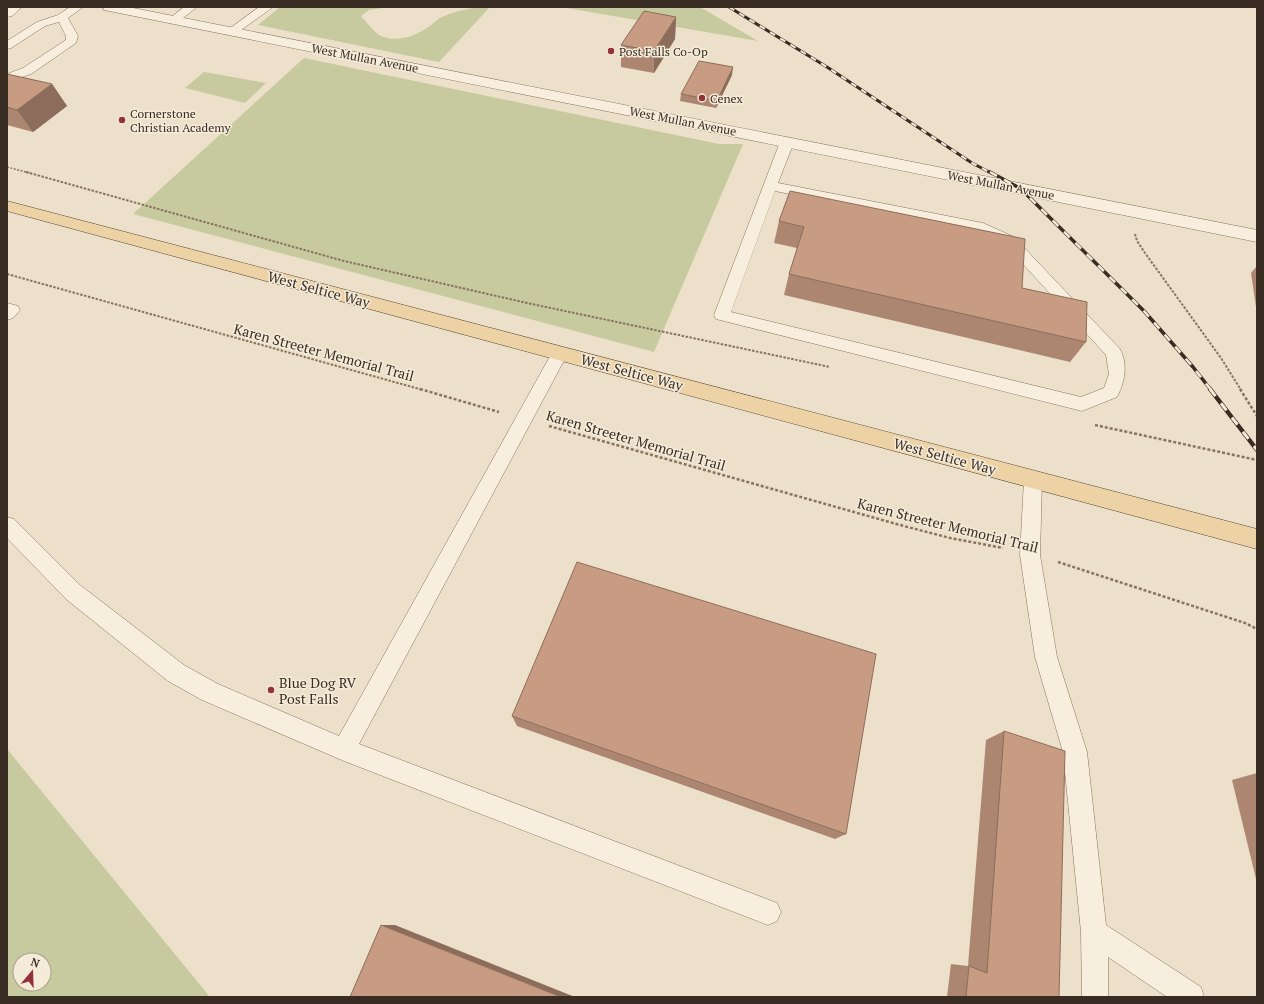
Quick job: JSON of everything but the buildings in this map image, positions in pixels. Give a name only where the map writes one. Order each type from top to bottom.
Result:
[{"type":"main road","name":"West Seltice Way","points":[[7,206],[1257,539]]},
{"type":"street","points":[[7,13],[16,7]]},
{"type":"street","name":"West Mullan Avenue","points":[[109,7],[1257,236]]},
{"type":"lane","points":[[7,46],[41,24],[62,17],[77,7]]},
{"type":"lane","points":[[174,20],[191,7]]},
{"type":"lane","points":[[233,32],[267,7]]},
{"type":"lane","points":[[7,78],[27,71],[72,41],[72,36],[62,17]]},
{"type":"lane","points":[[771,186],[983,228],[1009,240],[1114,353],[1117,374],[1111,392],[1082,404],[722,315],[787,142]]},
{"type":"lane","points":[[7,309],[12,310],[7,314]]},
{"type":"lane","points":[[344,750],[523,418],[560,353]]},
{"type":"lane","points":[[1033,480],[1030,555],[1046,658],[1075,752],[1094,932],[1095,997]]},
{"type":"lane","points":[[7,525],[73,592],[176,673],[210,692],[344,750],[768,912]]},
{"type":"lane","points":[[1094,932],[1191,997]]},
{"type":"path","points":[[7,167],[344,261],[526,303],[836,368]]},
{"type":"path","points":[[1129,210],[1137,241],[1204,334],[1257,416]]},
{"type":"path","name":"Karen Streeter Memorial Trail","points":[[7,274],[900,525],[950,538],[994,546],[1030,555],[1100,575],[1245,623],[1257,629]]},
{"type":"path","points":[[1089,423],[1257,460]]},
{"type":"green space","points":[[280,7],[390,7],[369,10],[361,16],[381,36],[400,39],[418,33],[440,18],[454,12],[472,8],[490,7],[439,62],[258,25]]},
{"type":"green space","points":[[561,7],[700,7],[758,41]]},
{"type":"green space","points":[[304,58],[719,144],[743,144],[654,352],[133,214]]},
{"type":"green space","points":[[204,72],[266,83],[245,103],[185,88]]},
{"type":"green space","points":[[7,749],[210,997],[7,997]]},
{"type":"railway","points":[[729,7],[827,67],[972,163],[991,173]]},
{"type":"railway","points":[[990,172],[1021,189],[1144,311],[1211,390]]},
{"type":"railway","points":[[1210,389],[1257,450]]},
{"type":"place","name":"Post Falls Co-Op","points":[[611,51]]},
{"type":"place","name":"Cenex","points":[[702,98]]},
{"type":"place","name":"Cornerstone Christian Academy","points":[[122,120]]},
{"type":"place","name":"Blue Dog RV Post Falls","points":[[271,690]]}]
